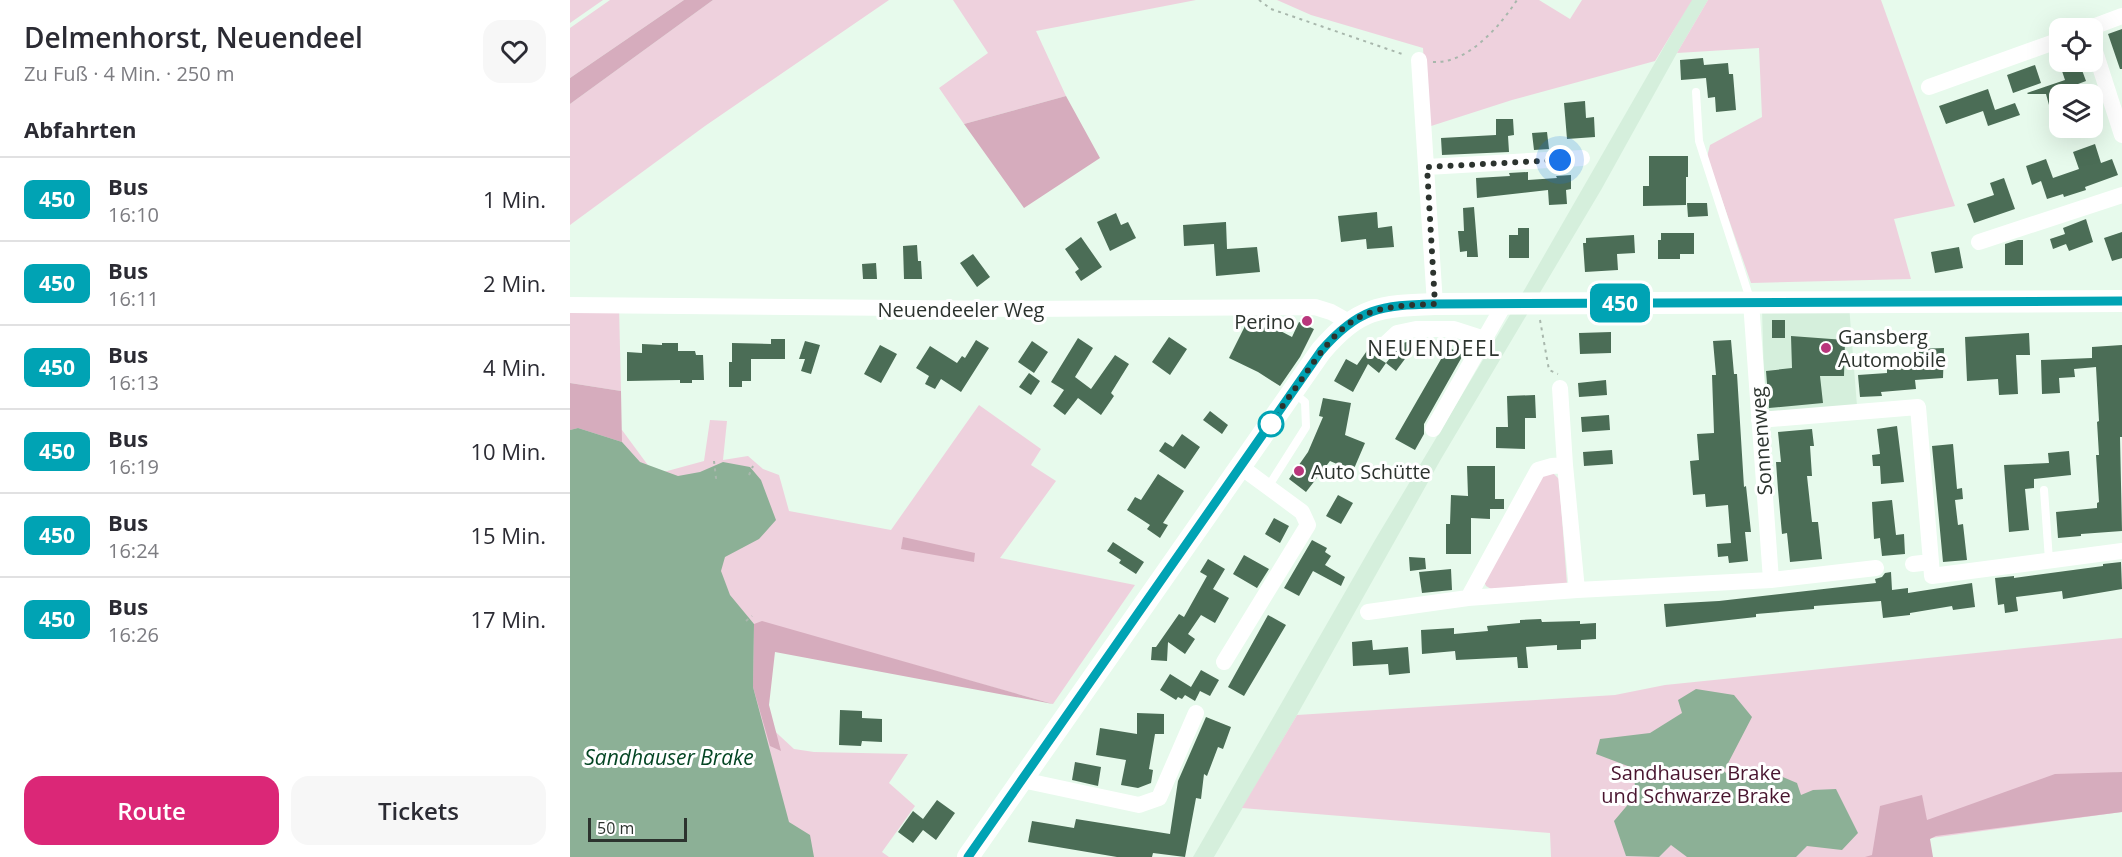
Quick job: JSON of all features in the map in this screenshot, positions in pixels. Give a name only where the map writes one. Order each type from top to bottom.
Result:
[{"type":"main road","points":[[968,857],[1321,351],[1349,322],[1367,313],[1386,307],[1435,304],[2122,301]]},
{"type":"street","points":[[2103,23],[2122,16]]},
{"type":"street","points":[[1929,87],[2049,44]]},
{"type":"street","points":[[1419,60],[1435,304]]},
{"type":"street","points":[[2102,72],[2122,135]]},
{"type":"street","points":[[1427,167],[1582,158]]},
{"type":"street","points":[[1979,242],[2122,195]]},
{"type":"street","name":"Sonnenweg","points":[[1751,302],[1771,580]]},
{"type":"street","points":[[1433,429],[1505,303]]},
{"type":"street","name":"Neuendeeler Weg","points":[[570,305],[1025,309],[1315,307],[1331,312],[1349,322]]},
{"type":"street","points":[[1381,348],[1396,333],[1416,329],[1454,329],[1485,339]]},
{"type":"street","points":[[1560,388],[1577,590]]},
{"type":"street","points":[[1759,420],[1918,407],[1932,576],[2122,551]]},
{"type":"street","points":[[1468,598],[1538,470],[1565,465]]},
{"type":"street","points":[[1224,662],[1308,525],[1302,512],[1240,467]]},
{"type":"street","points":[[1913,564],[1931,562]]},
{"type":"street","points":[[1368,612],[1468,598],[1771,580],[1876,568]]},
{"type":"street","points":[[1022,780],[1139,805],[1159,798],[1196,713]]},
{"type":"lane","points":[[1696,92],[1699,141],[1751,302]]},
{"type":"lane","points":[[1268,487],[1306,427],[1305,402],[1293,392]]},
{"type":"lane","points":[[2044,490],[2049,561]]},
{"type":"path","points":[[1259,0],[1271,9],[1419,60],[1446,61],[1468,51],[1490,32],[1517,0]]},
{"type":"path","points":[[1537,303],[1549,370],[1560,375],[1560,388]]},
{"type":"path","points":[[714,461],[716,478],[721,478]]},
{"type":"path","points":[[749,475],[753,466]]},
{"type":"path","points":[[746,621],[752,616]]},
{"type":"shaded area","points":[[684,0],[713,0],[570,104],[570,78]]},
{"type":"shaded area","points":[[1691,0],[1708,0],[1601,190],[1441,459],[1297,715],[1214,857],[1193,857],[1375,540],[1511,313]]},
{"type":"shaded area","points":[[1066,96],[1100,158],[1024,208],[964,124]]},
{"type":"shaded area","points":[[1849,305],[1857,406],[1765,414],[1762,309]]},
{"type":"shaded area","points":[[570,383],[621,391],[622,442],[578,428],[570,430]]},
{"type":"shaded area","points":[[903,537],[975,553],[974,562],[901,549]]},
{"type":"shaded area","points":[[762,621],[1053,704],[775,652],[769,705],[781,751],[770,746],[753,687],[754,624]]},
{"type":"shaded area","points":[[2122,772],[2122,812],[1936,836],[1930,839],[1933,857],[1865,857],[1872,855],[1880,806],[1922,795],[1927,820],[2055,774]]},
{"type":"green space","points":[[570,0],[603,0],[570,23]]},
{"type":"green space","points":[[610,0],[684,0],[570,78],[570,28]]},
{"type":"green space","points":[[713,0],[889,0],[705,126],[570,225],[570,104]]},
{"type":"green space","points":[[953,0],[1196,0],[1036,31],[1066,96],[964,124],[939,88],[988,53]]},
{"type":"green space","points":[[1277,0],[1539,0],[1570,19],[1582,0],[1692,0],[1655,61],[1512,100],[1428,127],[1423,48],[1311,15]]},
{"type":"green space","points":[[1708,0],[1881,0],[1955,206],[1894,219],[1911,279],[1751,283],[1707,157],[1710,145],[1762,117],[1759,48],[1677,53]]},
{"type":"green space","points":[[619,306],[621,391],[570,383],[570,308]]},
{"type":"green space","points":[[979,405],[1041,449],[1031,465],[1056,481],[1000,558],[1135,585],[1053,704],[769,624],[767,724],[794,749],[814,752],[908,754],[889,783],[915,806],[882,852],[889,857],[570,857],[570,421],[592,419],[622,430],[650,468],[660,473],[704,461],[710,420],[727,421],[723,460],[748,456],[763,469],[779,475],[789,511],[891,530]]},
{"type":"green space","points":[[1552,472],[1559,479],[1567,584],[1493,590],[1486,586],[1483,579],[1541,475]]},
{"type":"green space","name":"Sandhauser Brake und Schwarze Brake","points":[[2122,638],[2122,772],[2114,772],[2122,774],[2122,812],[1924,839],[1901,857],[1551,857],[1550,833],[1242,808],[1297,715],[1615,695],[1665,685]]},
{"type":"water","name":"Sandhauser Brake","points":[[578,428],[622,442],[640,462],[678,476],[700,472],[723,462],[750,467],[761,480],[776,520],[759,539],[725,557],[721,571],[730,595],[754,624],[753,687],[789,822],[810,835],[814,857],[570,857],[570,430]]},
{"type":"water","points":[[1696,689],[1734,695],[1752,717],[1724,771],[1736,783],[1759,767],[1797,783],[1801,795],[1813,790],[1836,789],[1858,833],[1842,850],[1807,846],[1796,857],[1687,857],[1671,845],[1659,857],[1626,856],[1614,821],[1636,795],[1633,768],[1596,754],[1600,739],[1650,733],[1682,713],[1678,700]]},
{"type":"building","points":[[2122,29],[2122,69],[2120,69],[2108,34]]},
{"type":"building","points":[[1703,58],[1704,65],[1728,63],[1729,74],[1733,74],[1736,110],[1716,112],[1715,97],[1708,98],[1706,78],[1681,80],[1680,60]]},
{"type":"building","points":[[2035,65],[2041,83],[2013,93],[2007,75]]},
{"type":"building","points":[[2062,72],[2083,72],[2086,81],[2078,84],[2053,84],[2065,80]]},
{"type":"building","points":[[2049,85],[2049,105],[2046,94],[2027,93]]},
{"type":"building","points":[[1988,89],[1995,110],[2015,103],[2020,115],[1988,126],[1983,111],[1946,124],[1939,106]]},
{"type":"building","points":[[1585,101],[1586,118],[1594,117],[1595,137],[1567,139],[1564,103]]},
{"type":"building","points":[[1496,119],[1513,119],[1514,135],[1508,136],[1509,152],[1442,155],[1441,138],[1496,135]]},
{"type":"building","points":[[1547,132],[1549,149],[1534,150],[1532,133]]},
{"type":"building","points":[[2095,144],[2101,163],[2112,159],[2118,175],[2085,187],[2086,190],[2064,197],[2063,194],[2047,199],[2041,181],[2032,185],[2026,166],[2046,159],[2053,178],[2079,169],[2073,152]]},
{"type":"building","points":[[1649,156],[1688,156],[1686,205],[1643,206],[1643,186],[1649,186]]},
{"type":"building","points":[[1528,172],[1528,180],[1571,175],[1571,189],[1566,190],[1567,204],[1549,205],[1548,190],[1477,198],[1476,178],[1510,176],[1509,173]]},
{"type":"building","points":[[2004,178],[2015,209],[1974,223],[1967,204],[1994,195],[1990,183]]},
{"type":"building","points":[[1687,203],[1707,203],[1708,216],[1688,217]]},
{"type":"building","points":[[1474,207],[1478,257],[1467,257],[1467,251],[1460,252],[1458,231],[1464,231],[1463,208]]},
{"type":"building","points":[[1377,212],[1378,228],[1392,226],[1394,247],[1367,249],[1366,239],[1341,242],[1338,216]]},
{"type":"building","points":[[1116,213],[1121,225],[1128,222],[1136,238],[1110,251],[1097,222]]},
{"type":"building","points":[[2086,219],[2093,242],[2069,251],[2066,244],[2053,249],[2050,239],[2065,234],[2063,228]]},
{"type":"building","points":[[1226,222],[1227,249],[1257,247],[1260,272],[1216,276],[1214,244],[1184,246],[1183,225]]},
{"type":"building","points":[[1518,228],[1529,228],[1529,258],[1509,258],[1509,235],[1518,235]]},
{"type":"building","points":[[2122,232],[2122,258],[2112,261],[2104,238]]},
{"type":"building","points":[[1661,233],[1694,233],[1694,254],[1680,254],[1680,259],[1658,259],[1658,240],[1661,240]]},
{"type":"building","points":[[1634,235],[1635,253],[1617,254],[1618,270],[1585,272],[1583,243],[1586,243],[1586,238]]},
{"type":"building","points":[[1081,237],[1102,267],[1081,281],[1075,272],[1079,269],[1065,249]]},
{"type":"building","points":[[2023,240],[2023,265],[2005,265],[2005,244]]},
{"type":"building","points":[[917,245],[922,279],[904,279],[903,246]]},
{"type":"building","points":[[1959,247],[1963,268],[1935,273],[1931,252]]},
{"type":"building","points":[[973,254],[990,277],[977,287],[960,263]]},
{"type":"building","points":[[876,263],[877,279],[863,279],[862,264]]},
{"type":"building","points":[[1772,320],[1785,320],[1785,338],[1772,338]]},
{"type":"building","points":[[1299,322],[1314,329],[1300,357],[1280,386],[1229,358],[1246,324],[1256,329],[1258,326],[1263,328],[1271,326],[1292,337]]},
{"type":"building","points":[[1611,332],[1611,353],[1580,354],[1579,333]]},
{"type":"building","points":[[2029,333],[2030,355],[2016,355],[2018,394],[1999,395],[1998,379],[1967,381],[1965,337]]},
{"type":"building","points":[[1791,336],[1845,340],[1844,376],[1820,376],[1823,403],[1769,408],[1766,371],[1792,368]]},
{"type":"building","points":[[1169,337],[1187,349],[1170,375],[1152,362]]},
{"type":"building","points":[[1078,338],[1093,348],[1075,377],[1091,389],[1115,355],[1129,364],[1111,393],[1114,396],[1101,415],[1078,398],[1065,415],[1053,406],[1064,390],[1051,382]]},
{"type":"building","points":[[771,339],[785,339],[785,359],[751,359],[751,381],[742,381],[742,387],[729,387],[732,343],[771,344]]},
{"type":"building","points":[[976,340],[989,348],[961,392],[941,379],[935,389],[925,384],[929,376],[916,368],[930,346],[957,363],[962,356],[965,358]]},
{"type":"building","points":[[1731,340],[1734,374],[1737,374],[1744,487],[1746,486],[1751,532],[1745,532],[1748,561],[1729,563],[1728,556],[1718,557],[1717,544],[1731,543],[1728,505],[1706,507],[1705,494],[1693,495],[1690,461],[1699,460],[1697,434],[1714,433],[1712,375],[1716,375],[1713,341]]},
{"type":"building","points":[[805,341],[820,345],[811,374],[801,371],[805,359],[799,359]]},
{"type":"building","points":[[1032,341],[1048,352],[1034,373],[1018,362]]},
{"type":"building","points":[[1412,341],[1416,344],[1396,371],[1386,363],[1402,343]]},
{"type":"building","points":[[662,343],[678,343],[678,351],[695,351],[696,355],[703,355],[704,380],[692,380],[692,383],[680,383],[680,380],[627,381],[627,352],[642,353],[642,344],[662,345]]},
{"type":"building","points":[[880,345],[897,354],[881,383],[864,374]]},
{"type":"building","points":[[1371,345],[1373,355],[1386,363],[1379,373],[1368,364],[1353,392],[1334,381],[1346,359],[1357,365]]},
{"type":"building","points":[[2122,345],[2122,437],[2120,437],[2122,531],[2058,538],[2056,512],[2097,508],[2099,502],[2096,455],[2099,455],[2097,422],[2099,421],[2096,367],[2074,369],[2075,377],[2059,378],[2060,393],[2042,394],[2041,360],[2092,358],[2092,347]]},
{"type":"building","points":[[1448,347],[1463,355],[1424,424],[1424,434],[1415,450],[1395,439]]},
{"type":"building","points":[[1944,348],[1943,378],[1915,380],[1916,389],[1881,392],[1882,396],[1860,397],[1858,375],[1887,373],[1887,367],[1919,365],[1918,349]]},
{"type":"building","points":[[1029,373],[1040,381],[1031,395],[1019,387]]},
{"type":"building","points":[[1606,380],[1607,395],[1579,397],[1578,383]]},
{"type":"building","points":[[1535,395],[1536,418],[1525,418],[1525,449],[1496,448],[1496,427],[1508,427],[1507,396]]},
{"type":"building","points":[[1323,398],[1351,403],[1345,435],[1365,443],[1353,471],[1330,461],[1306,492],[1289,479],[1308,452],[1323,417],[1319,416]]},
{"type":"building","points":[[1210,411],[1228,425],[1222,434],[1203,420]]},
{"type":"building","points":[[1609,415],[1610,430],[1582,432],[1581,417]]},
{"type":"building","points":[[1897,426],[1904,482],[1881,484],[1880,466],[1873,466],[1872,455],[1880,454],[1877,429]]},
{"type":"building","points":[[1812,429],[1814,446],[1810,446],[1812,476],[1807,476],[1812,522],[1818,522],[1822,559],[1790,562],[1787,533],[1782,534],[1776,462],[1781,462],[1778,432]]},
{"type":"building","points":[[1182,434],[1200,447],[1185,469],[1159,451],[1165,442],[1173,447]]},
{"type":"building","points":[[1953,444],[1957,489],[1962,488],[1963,499],[1955,500],[1958,525],[1963,524],[1967,560],[1943,562],[1932,446]]},
{"type":"building","points":[[1612,450],[1613,464],[1584,466],[1583,452]]},
{"type":"building","points":[[2069,451],[2071,475],[2034,479],[2034,488],[2025,489],[2029,530],[2009,532],[2004,465],[2049,463],[2048,453]]},
{"type":"building","points":[[1467,466],[1495,466],[1495,499],[1504,499],[1504,509],[1490,509],[1490,519],[1471,518],[1471,554],[1446,554],[1446,524],[1450,524],[1451,495],[1468,496]]},
{"type":"building","points":[[1158,474],[1184,491],[1163,523],[1168,525],[1160,538],[1147,529],[1150,525],[1127,510],[1135,497],[1141,500]]},
{"type":"building","points":[[1338,495],[1353,503],[1341,524],[1326,516]]},
{"type":"building","points":[[1892,500],[1896,535],[1904,534],[1905,554],[1882,556],[1880,538],[1874,539],[1872,502]]},
{"type":"building","points":[[1274,518],[1289,526],[1280,543],[1265,534]]},
{"type":"building","points":[[1312,540],[1327,548],[1325,552],[1331,556],[1325,565],[1345,577],[1341,586],[1313,571],[1299,596],[1284,588]]},
{"type":"building","points":[[1113,542],[1144,562],[1136,574],[1119,563],[1121,560],[1107,551]]},
{"type":"building","points":[[1244,555],[1269,569],[1257,588],[1233,574]]},
{"type":"building","points":[[1409,557],[1425,558],[1426,569],[1410,571]]},
{"type":"building","points":[[1208,559],[1225,569],[1213,589],[1229,598],[1215,623],[1201,615],[1188,634],[1195,639],[1185,654],[1168,642],[1167,661],[1151,660],[1152,647],[1156,647],[1179,614],[1184,617],[1207,576],[1200,572]]},
{"type":"building","points":[[2121,562],[2122,589],[2063,599],[2062,591],[2016,597],[2018,611],[2005,613],[2004,604],[1998,605],[1995,578],[2014,576],[2014,578]]},
{"type":"building","points":[[1451,569],[1452,590],[1422,593],[1419,572]]},
{"type":"building","points":[[1891,572],[1892,590],[1908,588],[1908,593],[1972,583],[1975,607],[1953,610],[1952,606],[1883,618],[1881,601],[1814,606],[1814,609],[1756,614],[1756,617],[1666,627],[1664,604],[1719,601],[1876,583],[1875,579]]},
{"type":"building","points":[[1268,615],[1286,625],[1244,696],[1228,687]]},
{"type":"building","points":[[1541,619],[1542,622],[1596,623],[1596,639],[1581,640],[1581,649],[1557,650],[1557,645],[1526,647],[1528,668],[1518,668],[1517,657],[1456,660],[1455,651],[1422,654],[1421,630],[1454,628],[1454,634],[1488,631],[1487,626]]},
{"type":"building","points":[[1372,640],[1373,650],[1408,647],[1410,673],[1389,675],[1388,664],[1353,666],[1352,642]]},
{"type":"building","points":[[1201,670],[1219,680],[1210,696],[1200,691],[1195,701],[1185,695],[1182,699],[1178,697],[1176,700],[1160,690],[1170,674],[1191,687]]},
{"type":"building","points":[[840,710],[862,711],[862,718],[882,719],[882,742],[862,741],[861,746],[839,745]]},
{"type":"building","points":[[1137,713],[1164,714],[1164,734],[1155,734],[1149,769],[1153,770],[1151,783],[1138,788],[1121,785],[1126,760],[1096,755],[1100,728],[1137,734]]},
{"type":"building","points":[[1206,717],[1231,727],[1223,749],[1218,747],[1207,776],[1204,774],[1201,799],[1196,798],[1185,857],[1153,853],[1152,857],[1117,857],[1028,842],[1032,821],[1074,828],[1076,819],[1170,834],[1178,781]]},
{"type":"building","points":[[1075,762],[1101,767],[1098,786],[1072,780]]},
{"type":"building","points":[[937,800],[955,813],[936,840],[923,830],[913,843],[898,832],[913,811],[923,819]]},
{"type":"bus line","name":"450","points":[[968,857],[1321,351],[1349,322],[1367,313],[1386,307],[1435,304],[2122,301]]},
{"type":"place","name":"Perino","points":[[1307,321]]},
{"type":"place","name":"Gansberg Automobile","points":[[1826,348]]},
{"type":"place","name":"Auto Schütte","points":[[1299,471]]},
{"type":"district","name":"NEUENDEEL","points":[[1434,348]]},
{"type":"route","points":[[1271,424],[1321,351],[1349,322],[1386,307],[1435,304],[1427,167],[1560,160]]}]
